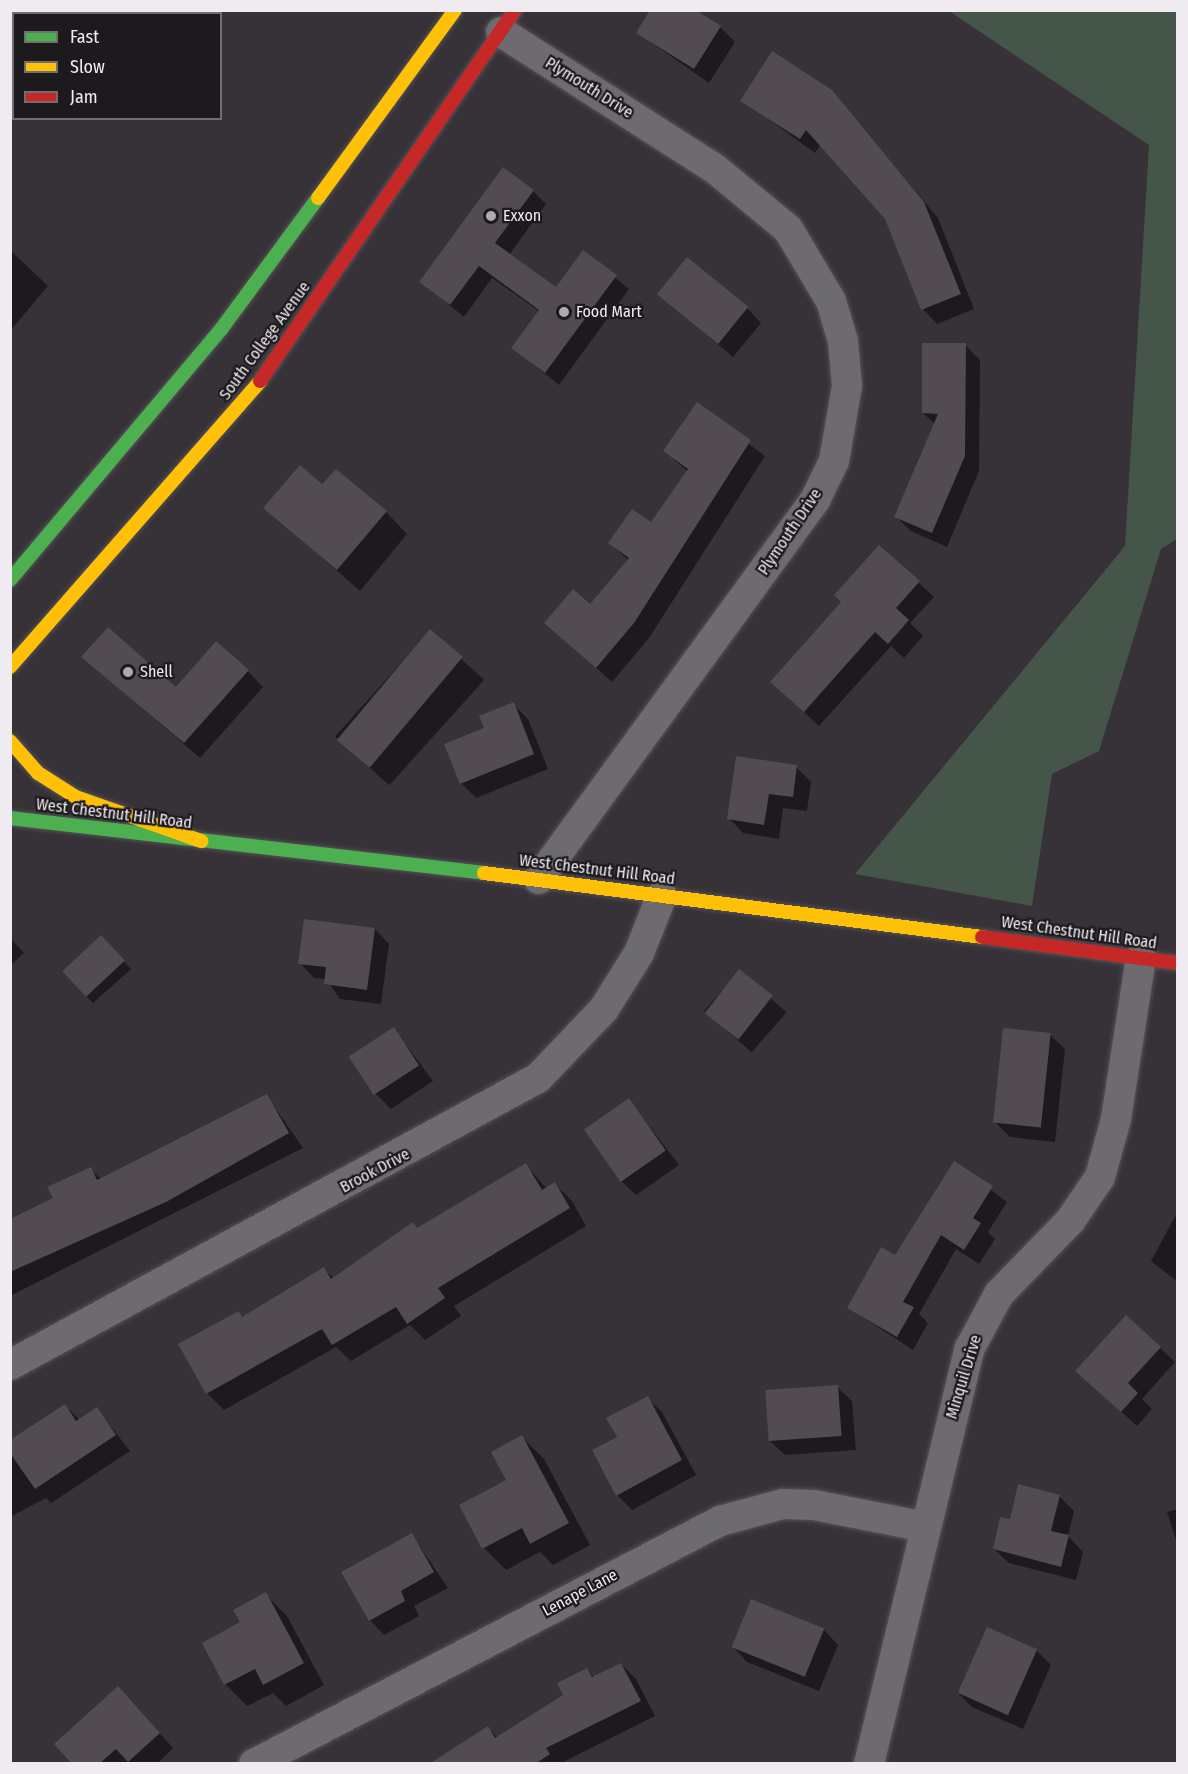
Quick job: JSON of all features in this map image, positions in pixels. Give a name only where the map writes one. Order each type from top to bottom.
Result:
[{"type":"main road","points":[[10,580],[222,328],[455,10]]},
{"type":"main road","name":"South College Avenue","points":[[10,667],[254,389],[508,21]]},
{"type":"main road","points":[[10,741],[38,773],[76,797],[201,841]]},
{"type":"main road","name":"West Chestnut Hill Road","points":[[10,818],[539,879],[1178,963]]},
{"type":"street","name":"Plymouth Drive","points":[[508,21],[714,168],[788,229],[831,301],[843,341],[847,386],[834,460],[815,500],[539,879]]},
{"type":"street","name":"Brook Drive","points":[[10,1365],[481,1114],[538,1078],[604,1009],[639,953],[662,895]]},
{"type":"street","name":"Minquil Drive","points":[[869,1764],[958,1385],[983,1319],[1022,1266],[1086,1202],[1100,1177],[1116,1119],[1141,958]]},
{"type":"street","name":"Lenape Lane","points":[[254,1764],[720,1521],[783,1504],[814,1505],[926,1527]]},
{"type":"green space","points":[[949,11],[1177,11],[1177,539],[1161,549],[1099,751],[1052,774],[1032,906],[855,874],[1125,546],[1149,145]]},
{"type":"building","points":[[650,10],[696,10],[721,26],[694,69],[636,33]]},
{"type":"building","points":[[772,51],[832,90],[924,202],[961,294],[921,310],[885,219],[806,130],[800,139],[740,101]]},
{"type":"building","name":"Exxon","points":[[503,167],[534,190],[495,243],[556,287],[583,250],[617,275],[545,373],[511,348],[539,310],[479,266],[450,305],[419,282]]},
{"type":"building","points":[[687,257],[748,307],[718,344],[657,294]]},
{"type":"building","points":[[922,343],[966,343],[965,456],[932,533],[894,517],[938,414],[922,413]]},
{"type":"building","points":[[697,402],[751,440],[634,623],[596,668],[544,623],[573,589],[590,604],[629,558],[608,543],[632,509],[651,522],[688,469],[663,451]]},
{"type":"building","points":[[300,465],[322,484],[336,469],[387,511],[337,570],[263,508]]},
{"type":"building","points":[[879,545],[920,581],[896,608],[909,620],[888,644],[875,632],[804,712],[770,682],[841,602],[834,595]]},
{"type":"building","points":[[108,627],[176,687],[216,641],[249,670],[184,743],[81,657]]},
{"type":"building","points":[[430,629],[463,657],[370,768],[337,740]]},
{"type":"building","points":[[514,702],[534,754],[460,784],[444,744],[484,728],[479,716]]},
{"type":"building","points":[[736,756],[797,765],[793,797],[769,794],[764,825],[727,819]]},
{"type":"building","points":[[304,919],[375,928],[367,990],[324,984],[326,967],[298,964]]},
{"type":"building","points":[[101,935],[125,961],[86,997],[62,971]]},
{"type":"building","points":[[739,969],[773,995],[738,1040],[705,1013]]},
{"type":"building","points":[[394,1027],[419,1066],[374,1095],[349,1056]]},
{"type":"building","points":[[1003,1028],[1051,1033],[1041,1127],[993,1122]]},
{"type":"building","points":[[267,1094],[289,1133],[166,1202],[10,1272],[10,1219],[53,1198],[47,1187],[91,1167],[97,1180]]},
{"type":"building","points":[[629,1098],[666,1150],[621,1182],[584,1130]]},
{"type":"building","points":[[954,1161],[993,1186],[973,1218],[981,1223],[964,1250],[941,1235],[903,1302],[914,1307],[897,1337],[847,1308],[881,1247],[895,1255]]},
{"type":"building","points":[[526,1163],[542,1190],[555,1182],[570,1208],[438,1288],[445,1298],[407,1324],[396,1307],[332,1345],[322,1329],[206,1394],[178,1344],[239,1311],[242,1317],[324,1267],[331,1279],[413,1222],[417,1228]]},
{"type":"building","points":[[1126,1315],[1161,1347],[1128,1383],[1138,1393],[1121,1412],[1075,1371]]},
{"type":"building","points":[[838,1385],[842,1436],[769,1441],[765,1390]]},
{"type":"building","points":[[648,1396],[682,1460],[616,1496],[592,1450],[617,1437],[606,1418]]},
{"type":"building","points":[[65,1404],[76,1421],[97,1407],[116,1435],[35,1489],[10,1453],[10,1440]]},
{"type":"building","points":[[522,1435],[569,1523],[530,1544],[522,1528],[482,1549],[459,1505],[506,1480],[491,1452]]},
{"type":"building","points":[[1018,1484],[1060,1495],[1051,1531],[1069,1535],[1061,1567],[993,1549],[1000,1517],[1010,1519]]},
{"type":"building","points":[[412,1533],[434,1572],[401,1591],[405,1601],[369,1621],[341,1572]]},
{"type":"building","points":[[266,1592],[304,1663],[263,1685],[255,1669],[224,1685],[202,1643],[240,1622],[233,1610]]},
{"type":"building","points":[[751,1599],[824,1629],[805,1677],[732,1647]]},
{"type":"building","points":[[987,1627],[1037,1649],[1008,1715],[958,1693]]},
{"type":"building","points":[[621,1663],[641,1701],[546,1748],[550,1754],[535,1764],[429,1764],[488,1726],[495,1738],[563,1695],[557,1683],[587,1668],[592,1677]]},
{"type":"building","points":[[118,1686],[160,1733],[128,1762],[116,1749],[99,1764],[72,1764],[54,1744]]},
{"type":"traffic: fast","points":[[10,580],[222,328],[318,198]]},
{"type":"traffic: fast","points":[[10,818],[484,873]]},
{"type":"traffic: slow","points":[[318,198],[455,10]]},
{"type":"traffic: slow","points":[[10,667],[260,381]]},
{"type":"traffic: slow","points":[[10,741],[38,773],[76,797],[201,841]]},
{"type":"traffic: slow","points":[[484,873],[982,937]]},
{"type":"traffic: jam","points":[[260,381],[515,10]]},
{"type":"traffic: jam","points":[[982,937],[1178,963]]},
{"type":"place","name":"Exxon","points":[[491,216]]},
{"type":"place","name":"Food Mart","points":[[564,312]]},
{"type":"place","name":"Shell","points":[[128,672]]}]
